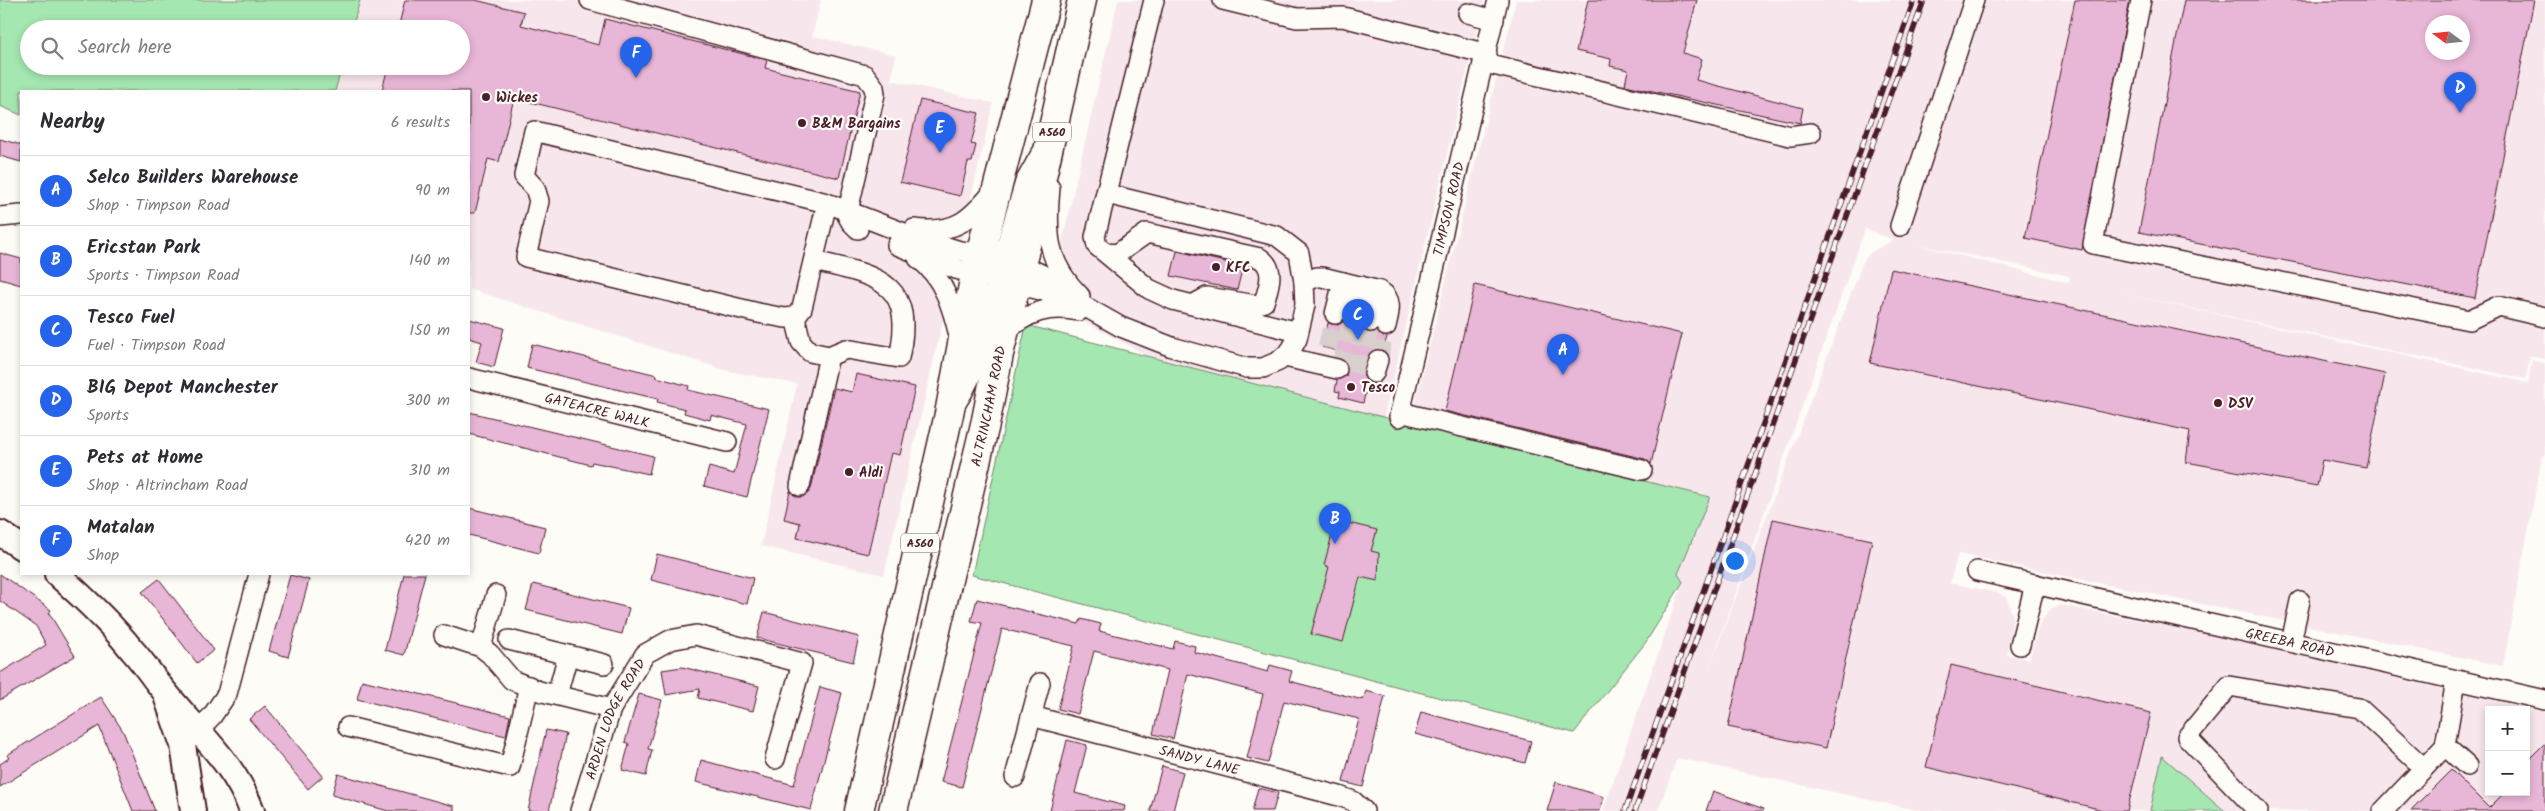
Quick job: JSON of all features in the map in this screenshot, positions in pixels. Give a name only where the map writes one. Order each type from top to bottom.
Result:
[{"type":"highway","name":"ALTRINCHAM ROAD","points":[[893,811],[986,420],[1005,332],[999,269],[997,189],[1046,0]]},
{"type":"highway","name":"ALTRINCHAM ROAD","points":[[859,811],[949,414],[961,346],[999,269],[1052,134],[1082,0]]},
{"type":"main road","points":[[0,533],[20,546]]},
{"type":"main road","points":[[58,575],[92,605],[131,648],[165,693],[192,737],[229,766],[252,811]]},
{"type":"main road","points":[[192,737],[193,811]]},
{"type":"street","points":[[590,0],[865,75],[871,81],[875,94],[848,211],[848,219],[858,229]]},
{"type":"street","points":[[1154,0],[1095,237],[1097,246],[1149,289],[1173,300],[1298,332]]},
{"type":"street","points":[[1223,0],[1297,18],[1343,17],[1417,36],[1486,58],[1790,136],[1811,133]]},
{"type":"street","name":"TIMPSON ROAD","points":[[1498,0],[1486,58],[1400,415],[1642,470]]},
{"type":"street","points":[[1900,226],[1974,0]]},
{"type":"street","points":[[2141,0],[2093,244],[2469,320],[2498,306],[2545,317]]},
{"type":"street","points":[[1468,13],[1494,20]]},
{"type":"street","points":[[827,204],[802,308],[795,317],[785,318],[758,313],[526,256],[539,201],[535,188],[524,176],[534,131],[827,204],[883,226],[953,249],[999,269]]},
{"type":"street","points":[[1052,134],[1047,217],[1051,252],[1072,288],[1100,315]]},
{"type":"street","points":[[883,226],[933,232],[950,229],[968,219],[997,189]]},
{"type":"street","points":[[816,255],[826,236],[839,228],[858,229],[956,269],[999,269],[1041,274],[1068,297],[1121,327],[1156,341],[1247,368],[1263,368],[1285,357],[1292,350],[1311,279],[1299,253],[1277,236],[1107,194]]},
{"type":"street","points":[[0,217],[20,215]]},
{"type":"street","points":[[1106,253],[1117,254],[1147,233],[1260,258],[1269,266],[1270,276],[1264,302],[1256,305],[1207,297],[1192,305]]},
{"type":"street","points":[[897,245],[929,266],[940,282],[955,321],[961,346]]},
{"type":"street","points":[[795,317],[801,342],[810,352],[829,356],[846,349],[899,358],[904,336],[904,314],[898,297],[883,283],[863,273],[816,255]]},
{"type":"street","points":[[949,414],[969,384],[999,269]]},
{"type":"street","points":[[1311,279],[1360,286],[1386,295],[1390,304],[1361,320],[1360,286]]},
{"type":"street","points":[[1005,332],[1024,317],[1037,311],[1058,308],[1100,315]]},
{"type":"street","points":[[800,486],[829,356]]},
{"type":"street","points":[[1285,357],[1329,361]]},
{"type":"street","name":"GATEACRE WALK","points":[[470,378],[727,442]]},
{"type":"street","name":"GREEBA ROAD","points":[[1977,572],[2545,700]]},
{"type":"street","points":[[192,737],[228,694],[259,575]]},
{"type":"street","points":[[2020,645],[2034,584]]},
{"type":"street","points":[[481,647],[496,595]]},
{"type":"street","points":[[2291,642],[2300,601]]},
{"type":"street","name":"ARDEN LODGE ROAD","points":[[580,811],[611,708],[644,654],[670,640],[696,635],[802,662],[775,759]]},
{"type":"street","points":[[444,636],[481,647],[490,654],[512,680],[557,696],[611,708]]},
{"type":"street","points":[[509,640],[604,664]]},
{"type":"street","points":[[557,696],[568,655]]},
{"type":"street","points":[[2383,811],[2445,746],[2456,680]]},
{"type":"street","points":[[1015,777],[1040,683]]},
{"type":"street","points":[[348,727],[510,767],[528,686]]},
{"type":"street","points":[[2258,811],[2187,737],[2229,686],[2359,708],[2424,768]]},
{"type":"street","name":"SANDY LANE","points":[[1031,716],[1339,796],[1353,801],[1364,811]]},
{"type":"street","points":[[2445,746],[2467,766]]},
{"type":"shaded area","points":[[0,0],[821,0],[812,36],[896,55],[891,80],[993,103],[884,575],[761,546],[797,384],[728,371],[470,289],[470,90],[20,90],[20,115],[0,106]]},
{"type":"shaded area","points":[[1118,0],[1484,0],[1384,417],[1148,356],[1070,314],[1045,315]]},
{"type":"shaded area","points":[[1516,0],[2545,0],[2545,359],[2530,356],[2526,379],[2119,293],[2528,383],[2532,360],[2545,363],[2545,457],[2542,456],[2503,666],[1958,554],[1950,583],[1999,593],[2007,598],[2013,617],[2007,655],[2029,659],[2038,628],[2044,617],[2052,608],[2060,605],[2180,628],[2519,706],[2485,706],[2485,796],[2530,796],[2530,709],[2545,712],[2545,811],[1921,811],[1677,758],[1658,811],[1603,811],[1683,582],[1678,574],[1710,497],[1410,424]],"holes":[[[1865,229],[1894,240],[1871,252],[1863,262],[1707,674]],[[1914,244],[2070,276],[2069,282],[2066,282]]]},
{"type":"green space","points":[[0,0],[360,0],[354,20],[20,20],[20,75],[339,75],[335,90],[20,90],[20,115],[0,106]]},
{"type":"green space","points":[[1030,326],[1410,424],[1710,497],[1678,574],[1683,582],[1646,642],[1574,733],[972,575],[1025,330]]},
{"type":"green space","points":[[2162,756],[2225,811],[2150,811]]},
{"type":"building","points":[[405,0],[475,0],[524,12],[521,25],[599,45],[605,19],[767,60],[765,68],[860,91],[839,178],[514,98],[499,162],[488,159],[475,213],[470,213],[470,90],[382,90],[386,75],[470,75],[470,20],[400,20]]},
{"type":"building","points":[[1588,0],[1697,0],[1683,53],[1702,59],[1696,80],[1803,108],[1800,123],[1625,85],[1628,70],[1610,66],[1611,59],[1576,51]]},
{"type":"building","points":[[2075,0],[2130,0],[2082,250],[2025,238]]},
{"type":"building","points":[[2184,0],[2534,0],[2475,298],[2139,232]]},
{"type":"building","points":[[920,100],[979,113],[971,144],[976,145],[972,162],[968,162],[960,196],[900,182]]},
{"type":"building","points":[[0,139],[20,145],[20,162],[0,156]]},
{"type":"building","name":"KFC","points":[[1177,251],[1243,266],[1237,290],[1171,276]]},
{"type":"building","points":[[0,253],[20,259],[20,285],[0,279]]},
{"type":"building","name":"DSV","points":[[1891,269],[2385,374],[2366,468],[2322,460],[2317,486],[2186,462],[2190,431],[1870,363]]},
{"type":"building","points":[[1475,285],[1682,334],[1651,464],[1645,459],[1445,411]]},
{"type":"building","points":[[470,319],[504,328],[494,367],[476,362],[482,342],[470,338]]},
{"type":"building","points":[[1343,322],[1350,328],[1360,325],[1368,333],[1377,331],[1387,337],[1383,350],[1375,349],[1367,357],[1363,375],[1368,382],[1363,403],[1339,397],[1340,392],[1335,391],[1337,380],[1346,376],[1348,365],[1340,358],[1342,352],[1322,347],[1328,323],[1338,325]]},
{"type":"building","points":[[532,344],[657,375],[656,377],[689,386],[688,390],[769,409],[747,497],[704,486],[709,467],[734,474],[747,424],[711,415],[710,420],[684,413],[685,409],[657,402],[658,399],[527,368]]},
{"type":"building","name":"Aldi","points":[[856,374],[915,387],[900,455],[891,453],[868,554],[797,538],[800,523],[784,519],[790,491],[797,497],[803,497],[811,489],[834,388],[852,392]]},
{"type":"building","points":[[470,412],[653,456],[649,474],[592,462],[591,465],[470,434]]},
{"type":"building","points":[[470,508],[545,527],[539,553],[470,535]]},
{"type":"building","points":[[1773,519],[1872,540],[1826,748],[1728,727]]},
{"type":"building","points":[[1336,520],[1377,530],[1371,551],[1379,553],[1378,581],[1360,577],[1343,642],[1311,634],[1329,567],[1324,565]]},
{"type":"building","points":[[657,554],[753,578],[747,604],[651,580]]},
{"type":"building","points":[[0,574],[51,610],[49,613],[75,656],[0,700],[0,673],[46,645],[36,626],[0,601]]},
{"type":"building","points":[[290,575],[309,580],[288,657],[269,651]]},
{"type":"building","points":[[404,575],[425,575],[404,655],[385,650]]},
{"type":"building","points":[[159,579],[214,650],[197,663],[142,592]]},
{"type":"building","points":[[533,584],[629,608],[622,634],[526,610]]},
{"type":"building","points":[[977,599],[1079,624],[1081,619],[1101,624],[1099,631],[1173,649],[1175,641],[1195,646],[1194,652],[1268,672],[1270,665],[1292,671],[1289,681],[1363,700],[1366,691],[1385,696],[1363,787],[1343,782],[1359,719],[1284,701],[1268,763],[1247,758],[1263,694],[1188,674],[1173,739],[1153,734],[1168,670],[1094,651],[1078,714],[1058,709],[1074,646],[1002,629],[962,787],[941,782],[982,623],[971,621]]},
{"type":"building","points":[[764,612],[859,637],[853,662],[757,638]]},
{"type":"building","points":[[1951,665],[2151,713],[2127,811],[2107,811],[1926,767]]},
{"type":"building","points":[[682,667],[759,686],[753,711],[698,698],[700,689],[666,695],[662,670]]},
{"type":"building","points":[[362,680],[510,716],[506,736],[357,699]]},
{"type":"building","points":[[820,687],[842,693],[811,810],[696,782],[701,760],[794,785]]},
{"type":"building","points":[[639,694],[662,700],[648,749],[652,750],[646,776],[622,770],[629,744],[625,742]]},
{"type":"building","points":[[101,697],[123,731],[155,811],[133,811],[99,726],[0,787],[0,764],[9,758],[7,755]]},
{"type":"building","points":[[265,706],[323,776],[308,789],[249,719]]},
{"type":"building","points":[[1421,712],[1531,741],[1525,763],[1415,734]]},
{"type":"building","points":[[546,730],[566,734],[549,811],[528,811]]},
{"type":"building","points":[[1067,740],[1087,745],[1075,793],[1125,806],[1124,811],[1050,811]]},
{"type":"building","points":[[2545,743],[2545,811],[2410,811],[2451,770],[2489,808],[2501,796],[2530,796],[2530,758]]},
{"type":"building","points":[[1162,766],[1183,772],[1173,811],[1150,811]]},
{"type":"building","points":[[338,774],[454,806],[454,811],[388,811],[332,795]]},
{"type":"building","points":[[1556,782],[1604,797],[1600,811],[1547,811]]},
{"type":"building","points":[[1258,788],[1278,793],[1273,811],[1252,811]]},
{"type":"building","points":[[1713,791],[1764,809],[1763,811],[1706,811]]},
{"type":"tunnel","points":[[1327,348],[1335,314]]},
{"type":"tunnel","points":[[1340,370],[1353,317]]},
{"type":"tunnel","points":[[1358,374],[1371,322]]},
{"type":"tunnel","points":[[1378,360],[1386,326]]},
{"type":"railway","points":[[1625,811],[1914,0]]},
{"type":"railway","points":[[1635,811],[1924,0]]},
{"type":"place","name":"Matalan","points":[[636,78]]},
{"type":"place","name":"Wickes","points":[[486,97]]},
{"type":"place","name":"BIG Depot Manchester","points":[[2460,113]]},
{"type":"place","name":"B&M Bargains","points":[[802,123]]},
{"type":"place","name":"Pets at Home","points":[[940,153]]},
{"type":"place","name":"KFC","points":[[1216,267]]},
{"type":"place","name":"Tesco Fuel","points":[[1358,340]]},
{"type":"place","name":"Selco Builders Warehouse","points":[[1563,375]]},
{"type":"place","name":"Tesco","points":[[1351,387]]},
{"type":"place","name":"DSV","points":[[2218,403]]},
{"type":"place","name":"Aldi","points":[[849,472]]},
{"type":"place","name":"Ericstan Park","points":[[1335,544]]}]
